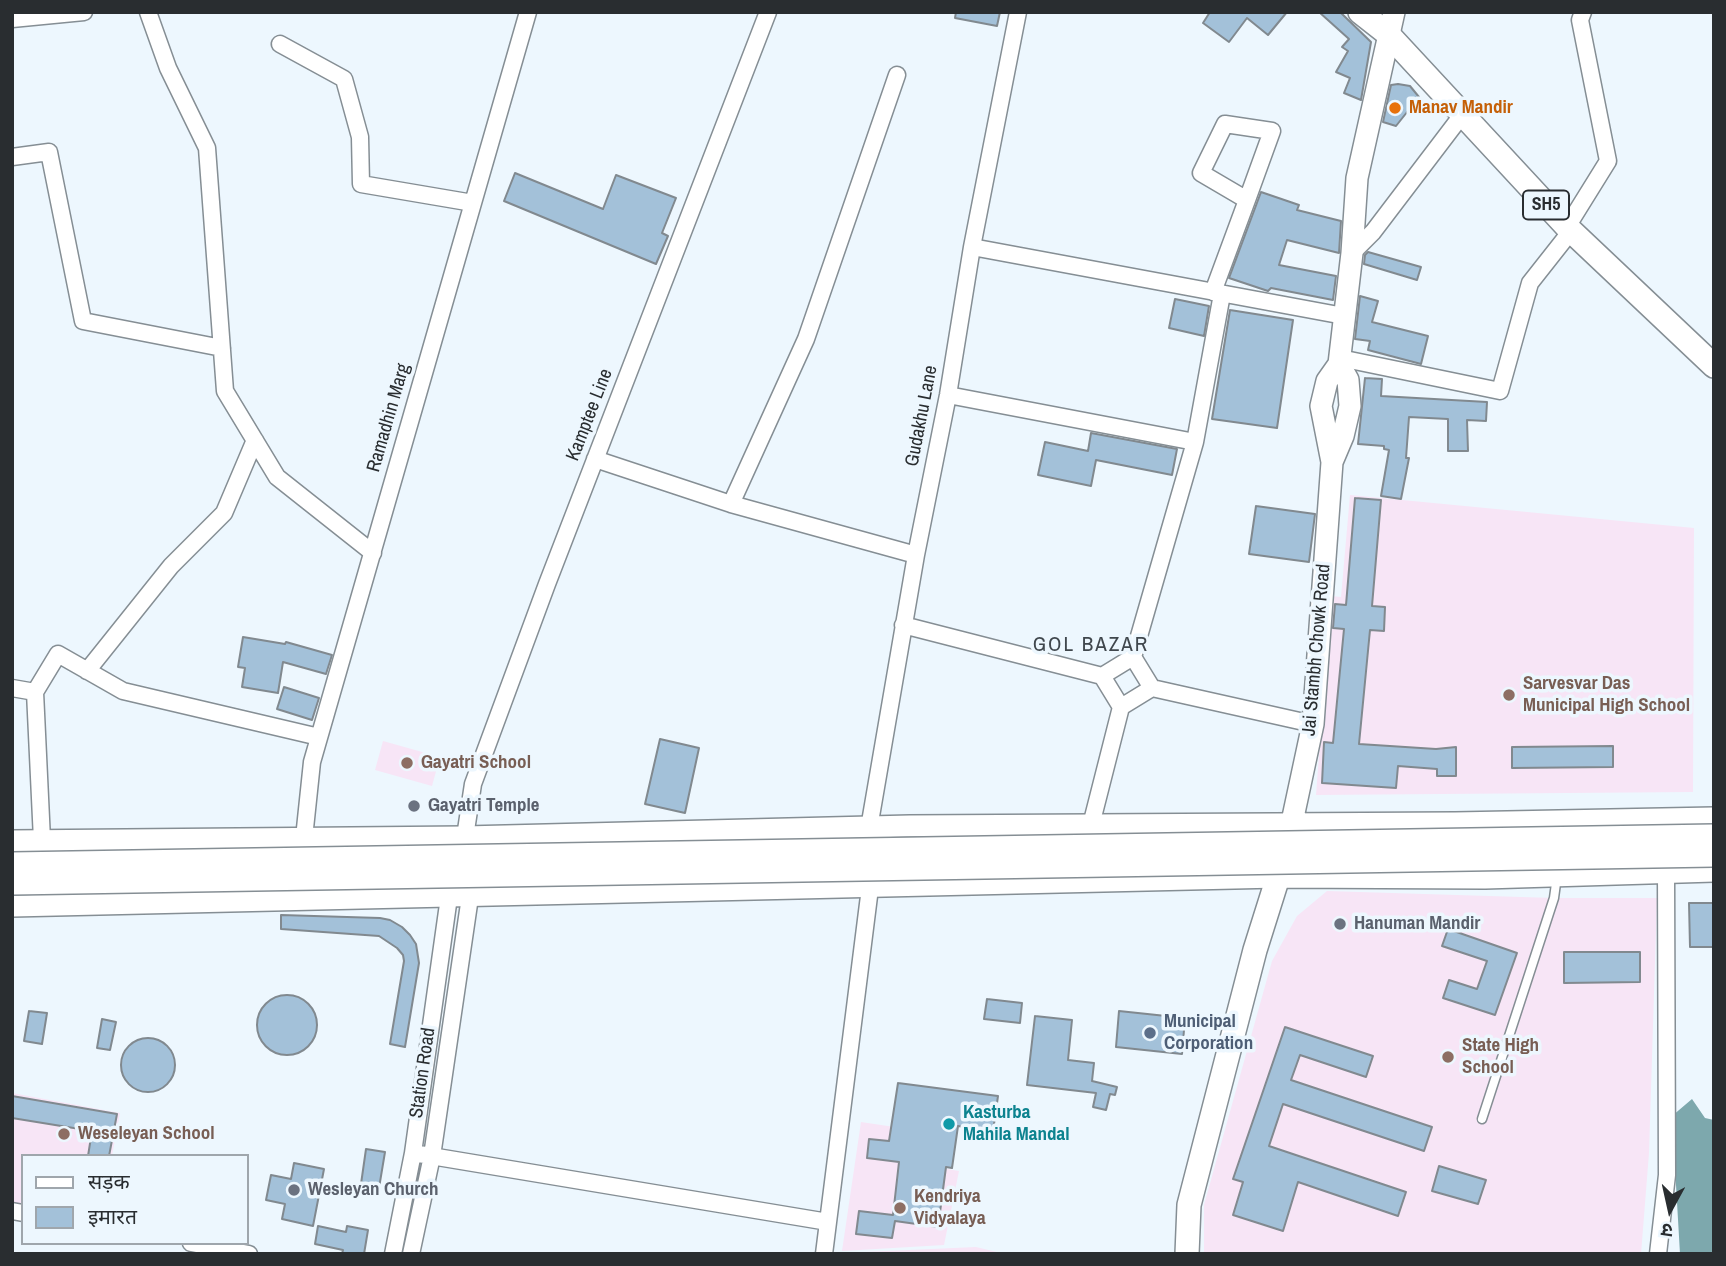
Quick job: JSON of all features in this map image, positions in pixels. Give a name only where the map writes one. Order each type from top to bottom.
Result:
[{"type":"main road","name":"SH5","points":[[1360,12],[1391,23],[1462,115],[1569,229],[1714,366]]},
{"type":"main road","points":[[12,864],[1714,836]]},
{"type":"main road","points":[[12,883],[1714,855]]},
{"type":"main road","points":[[1187,1254],[1189,1205],[1255,950],[1278,877]]},
{"type":"street","points":[[12,19],[84,12]]},
{"type":"street","points":[[148,12],[168,68],[207,148],[225,391],[277,477],[373,553]]},
{"type":"street","name":"Ramadhin Marg","points":[[304,838],[312,762],[528,12]]},
{"type":"street","name":"Kamptee Line","points":[[466,837],[473,784],[768,12]]},
{"type":"street","name":"Gudakhu Lane","points":[[869,828],[916,555],[948,395],[972,247],[1018,12]]},
{"type":"street","points":[[1339,361],[1500,391],[1530,283],[1569,229],[1608,161],[1580,20],[1583,12]]},
{"type":"street","name":"Jai Stambh Chowk Road","points":[[1278,877],[1313,724],[1332,462],[1343,436],[1350,406],[1348,380],[1339,361],[1352,253],[1357,178],[1391,23]]},
{"type":"street","points":[[280,44],[344,79],[360,137],[361,184],[473,203]]},
{"type":"street","points":[[731,505],[806,339],[897,75]]},
{"type":"street","points":[[1352,253],[1373,232],[1462,115]]},
{"type":"street","points":[[1102,676],[1133,657],[1195,442],[1217,293],[1272,131],[1225,124],[1201,173],[1247,200]]},
{"type":"street","points":[[12,157],[49,152],[83,320],[222,348]]},
{"type":"street","points":[[972,247],[1344,316]]},
{"type":"street","points":[[948,395],[1195,442]]},
{"type":"street","points":[[87,671],[172,566],[224,513],[255,440]]},
{"type":"street","points":[[595,459],[731,505],[916,555]]},
{"type":"street","points":[[904,625],[1102,676],[1121,708]]},
{"type":"street","points":[[42,840],[35,692],[58,654],[123,691],[319,737]]},
{"type":"street","points":[[1133,657],[1152,688]]},
{"type":"street","points":[[12,688],[35,692]]},
{"type":"street","points":[[1091,825],[1121,708],[1152,688],[1313,724]]},
{"type":"street","points":[[12,841],[466,837],[869,828],[1714,818]]},
{"type":"street","points":[[12,906],[1278,877],[1557,876],[1714,871]]},
{"type":"street","points":[[1658,1254],[1667,1175],[1666,872]]},
{"type":"street","points":[[824,1254],[870,888]]},
{"type":"street","name":"Station Road","points":[[393,1254],[459,897]]},
{"type":"street","name":"Station Road","points":[[411,1254],[432,1156],[459,897]]},
{"type":"street","points":[[413,1153],[828,1222]]},
{"type":"street","points":[[201,1245],[248,1254]]},
{"type":"lane","points":[[1482,1119],[1555,898],[1557,876]]},
{"type":"shaded area","name":"Sarvesvar Das Municipal High School","points":[[1350,495],[1694,528],[1693,792],[1316,795],[1331,596],[1341,597]]},
{"type":"shaded area","name":"Gayatri School","points":[[383,741],[440,757],[432,786],[375,770]]},
{"type":"shaded area","name":"State High School","points":[[1327,891],[1554,898],[1657,898],[1649,1153],[1641,1254],[1204,1254],[1204,1205],[1272,961],[1297,916]]},
{"type":"shaded area","name":"Weseleyan School","points":[[12,1093],[120,1113],[112,1154],[21,1154],[21,1205],[12,1203]]},
{"type":"shaded area","name":"Kendriya Vidyalaya","points":[[861,1122],[928,1132],[923,1165],[959,1171],[944,1245],[842,1251]]},
{"type":"shaded area","points":[[976,1247],[1005,1254],[842,1254],[842,1253]]},
{"type":"water","points":[[1692,1099],[1705,1118],[1714,1120],[1714,1254],[1680,1254],[1672,1116]]},
{"type":"building","points":[[956,12],[1000,12],[997,26],[955,18]]},
{"type":"building","points":[[1210,12],[1287,12],[1268,35],[1247,18],[1229,42],[1203,23]]},
{"type":"building","points":[[1319,12],[1340,12],[1371,42],[1361,100],[1344,93],[1350,78],[1336,72],[1348,51],[1342,47],[1349,39]]},
{"type":"building","name":"Manav Mandir","points":[[1391,85],[1410,86],[1419,97],[1396,126],[1383,122]]},
{"type":"building","points":[[515,173],[603,209],[616,175],[676,198],[662,233],[668,236],[656,264],[504,201]]},
{"type":"building","points":[[1261,192],[1299,205],[1297,210],[1341,221],[1339,253],[1287,240],[1279,265],[1336,276],[1333,300],[1271,288],[1268,291],[1229,278]]},
{"type":"building","points":[[1368,252],[1421,267],[1417,280],[1364,264]]},
{"type":"building","points":[[1360,296],[1378,301],[1372,322],[1428,336],[1421,364],[1368,350],[1370,341],[1355,339]]},
{"type":"building","points":[[1175,299],[1209,306],[1204,336],[1169,328]]},
{"type":"building","points":[[1230,310],[1293,320],[1277,428],[1212,419]]},
{"type":"building","points":[[1365,378],[1382,379],[1381,396],[1487,402],[1486,421],[1467,420],[1468,451],[1448,451],[1448,419],[1409,417],[1406,458],[1409,458],[1401,499],[1381,496],[1389,450],[1384,449],[1384,446],[1358,444]]},
{"type":"building","points":[[1091,433],[1177,449],[1172,475],[1096,460],[1091,486],[1038,475],[1045,442],[1088,451]]},
{"type":"building","points":[[1355,498],[1381,500],[1372,606],[1385,607],[1384,631],[1370,630],[1359,744],[1436,749],[1456,747],[1456,776],[1437,776],[1437,769],[1398,766],[1396,788],[1322,783],[1324,742],[1333,743],[1344,629],[1333,628],[1335,604],[1346,605]]},
{"type":"building","points":[[1256,506],[1315,514],[1309,562],[1249,554]]},
{"type":"building","points":[[243,637],[285,644],[286,642],[332,655],[326,674],[283,662],[278,693],[242,687],[245,668],[238,667]]},
{"type":"building","points":[[284,687],[319,698],[312,720],[277,709]]},
{"type":"building","points":[[660,739],[699,748],[685,813],[645,804]]},
{"type":"building","points":[[1613,746],[1613,767],[1512,768],[1512,747]]},
{"type":"building","points":[[1689,903],[1714,903],[1714,947],[1690,947]]},
{"type":"building","points":[[281,915],[380,918],[390,920],[410,935],[416,944],[419,963],[405,1047],[390,1044],[404,961],[397,948],[379,936],[281,929]]},
{"type":"building","points":[[1448,929],[1517,953],[1495,1015],[1443,998],[1449,980],[1477,989],[1487,961],[1442,946]]},
{"type":"building","points":[[1564,952],[1640,952],[1640,982],[1564,983]]},
{"type":"building","points":[[287,995],[304,1000],[312,1008],[317,1025],[312,1042],[304,1050],[287,1055],[270,1050],[262,1042],[257,1025],[262,1008],[270,1000]]},
{"type":"building","points":[[987,999],[1022,1003],[1020,1023],[984,1019]]},
{"type":"building","points":[[29,1011],[47,1013],[42,1044],[24,1041]]},
{"type":"building","name":"Municipal Corporation","points":[[1119,1011],[1185,1018],[1182,1054],[1116,1047]]},
{"type":"building","points":[[1035,1016],[1072,1020],[1068,1060],[1094,1063],[1092,1081],[1117,1087],[1115,1095],[1110,1094],[1106,1110],[1093,1107],[1096,1093],[1027,1085]]},
{"type":"building","points":[[102,1019],[116,1022],[110,1050],[97,1048]]},
{"type":"building","points":[[1285,1027],[1373,1056],[1366,1077],[1300,1055],[1291,1080],[1432,1127],[1424,1151],[1283,1104],[1269,1146],[1406,1192],[1398,1216],[1298,1182],[1283,1231],[1233,1215],[1243,1182],[1233,1179]]},
{"type":"building","points":[[148,1038],[167,1046],[175,1065],[167,1084],[148,1092],[129,1084],[121,1065],[129,1046]]},
{"type":"building","points":[[898,1083],[998,1096],[993,1131],[958,1126],[952,1168],[946,1167],[938,1227],[895,1221],[892,1238],[856,1234],[859,1211],[893,1215],[899,1162],[867,1158],[869,1139],[889,1141]]},
{"type":"building","points":[[12,1096],[117,1114],[109,1154],[88,1154],[92,1131],[12,1118]]},
{"type":"building","points":[[366,1149],[385,1152],[378,1194],[360,1191]]},
{"type":"building","name":"Wesleyan Church","points":[[294,1163],[324,1169],[313,1226],[282,1219],[285,1204],[266,1200],[271,1175],[291,1179]]},
{"type":"building","points":[[1439,1166],[1486,1180],[1478,1204],[1432,1191]]},
{"type":"building","points":[[318,1226],[346,1232],[347,1226],[368,1230],[364,1254],[342,1254],[343,1250],[315,1244]]},
{"type":"place","name":"Manav Mandir","points":[[1395,108]]},
{"type":"place","name":"Sarvesvar Das Municipal High School","points":[[1509,695]]},
{"type":"place","name":"Gayatri School","points":[[407,763]]},
{"type":"place","name":"Gayatri Temple","points":[[414,806]]},
{"type":"place","name":"Hanuman Mandir","points":[[1340,924]]},
{"type":"place","name":"Municipal Corporation","points":[[1150,1033]]},
{"type":"place","name":"State High School","points":[[1448,1057]]},
{"type":"place","name":"Kasturba Mahila Mandal","points":[[949,1124]]},
{"type":"place","name":"Weseleyan School","points":[[64,1134]]},
{"type":"place","name":"Wesleyan Church","points":[[294,1190]]},
{"type":"place","name":"Kendriya Vidyalaya","points":[[900,1208]]},
{"type":"district","name":"GOL BAZAR","points":[[1091,645]]}]
